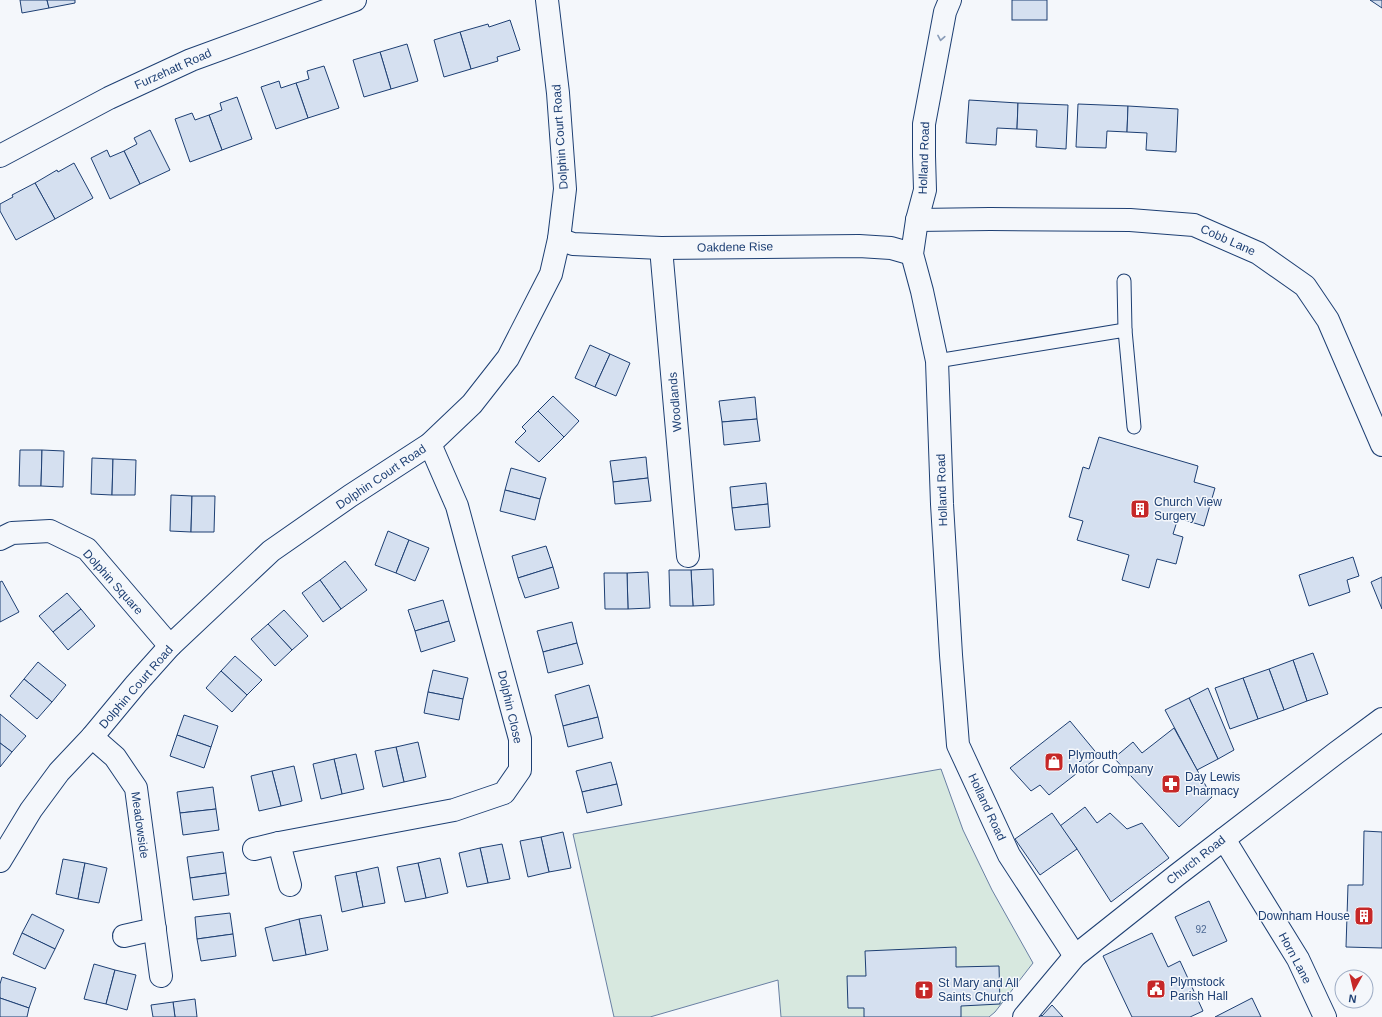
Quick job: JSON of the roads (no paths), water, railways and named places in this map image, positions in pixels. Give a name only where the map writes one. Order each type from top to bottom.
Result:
[{"type":"street","name":"Furzehatt Road","points":[[0,156],[109,98],[191,60],[355,0]]},
{"type":"street","name":"Dolphin Court Road","points":[[0,861],[31,810],[59,772],[92,737],[170,646],[271,551],[350,496],[430,444],[472,404],[508,358],[551,274],[559,239],[565,190],[558,93],[547,0]]},
{"type":"street","name":"Holland Road","points":[[950,0],[945,12],[924,124],[925,190],[917,220],[912,254],[922,291],[937,361],[942,512],[950,655],[958,745],[1010,855],[1076,956]]},
{"type":"street","name":"Cobb Lane","points":[[917,220],[1130,220],[1194,225],[1258,253],[1305,286],[1328,320],[1382,445]]},
{"type":"street","name":"Oakdene Rise","points":[[559,239],[573,244],[661,248],[859,246],[891,248],[912,254]]},
{"type":"street","name":"Woodlands","points":[[661,248],[688,556]]},
{"type":"street","name":"Dolphin Close","points":[[254,849],[454,810],[504,793],[520,770],[520,739],[457,506],[430,444]]},
{"type":"street","name":"Dolphin Square","points":[[0,539],[12,533],[50,531],[87,549],[170,646]]},
{"type":"street","name":"Church Road","points":[[1024,1017],[1076,956],[1224,839],[1382,719]]},
{"type":"street","name":"Meadowside","points":[[92,737],[115,757],[136,788],[161,976]]},
{"type":"street","name":"Horn Lane","points":[[1224,839],[1298,959],[1324,1017]]},
{"type":"street","points":[[279,843],[290,885]]},
{"type":"street","points":[[124,936],[154,929]]},
{"type":"lane","points":[[1124,281],[1125,330],[1134,427]]},
{"type":"lane","points":[[937,361],[1125,330]]},
{"type":"place","name":"Church View Surgery","points":[[1140,509]]},
{"type":"place","name":"Plymouth Motor Company","points":[[1054,762]]},
{"type":"place","name":"Day Lewis Pharmacy","points":[[1171,784]]},
{"type":"place","name":"Downham House","points":[[1364,916]]},
{"type":"place","name":"Plymstock Parish Hall","points":[[1156,989]]},
{"type":"place","name":"St Mary and All Saints Church","points":[[924,990]]}]
